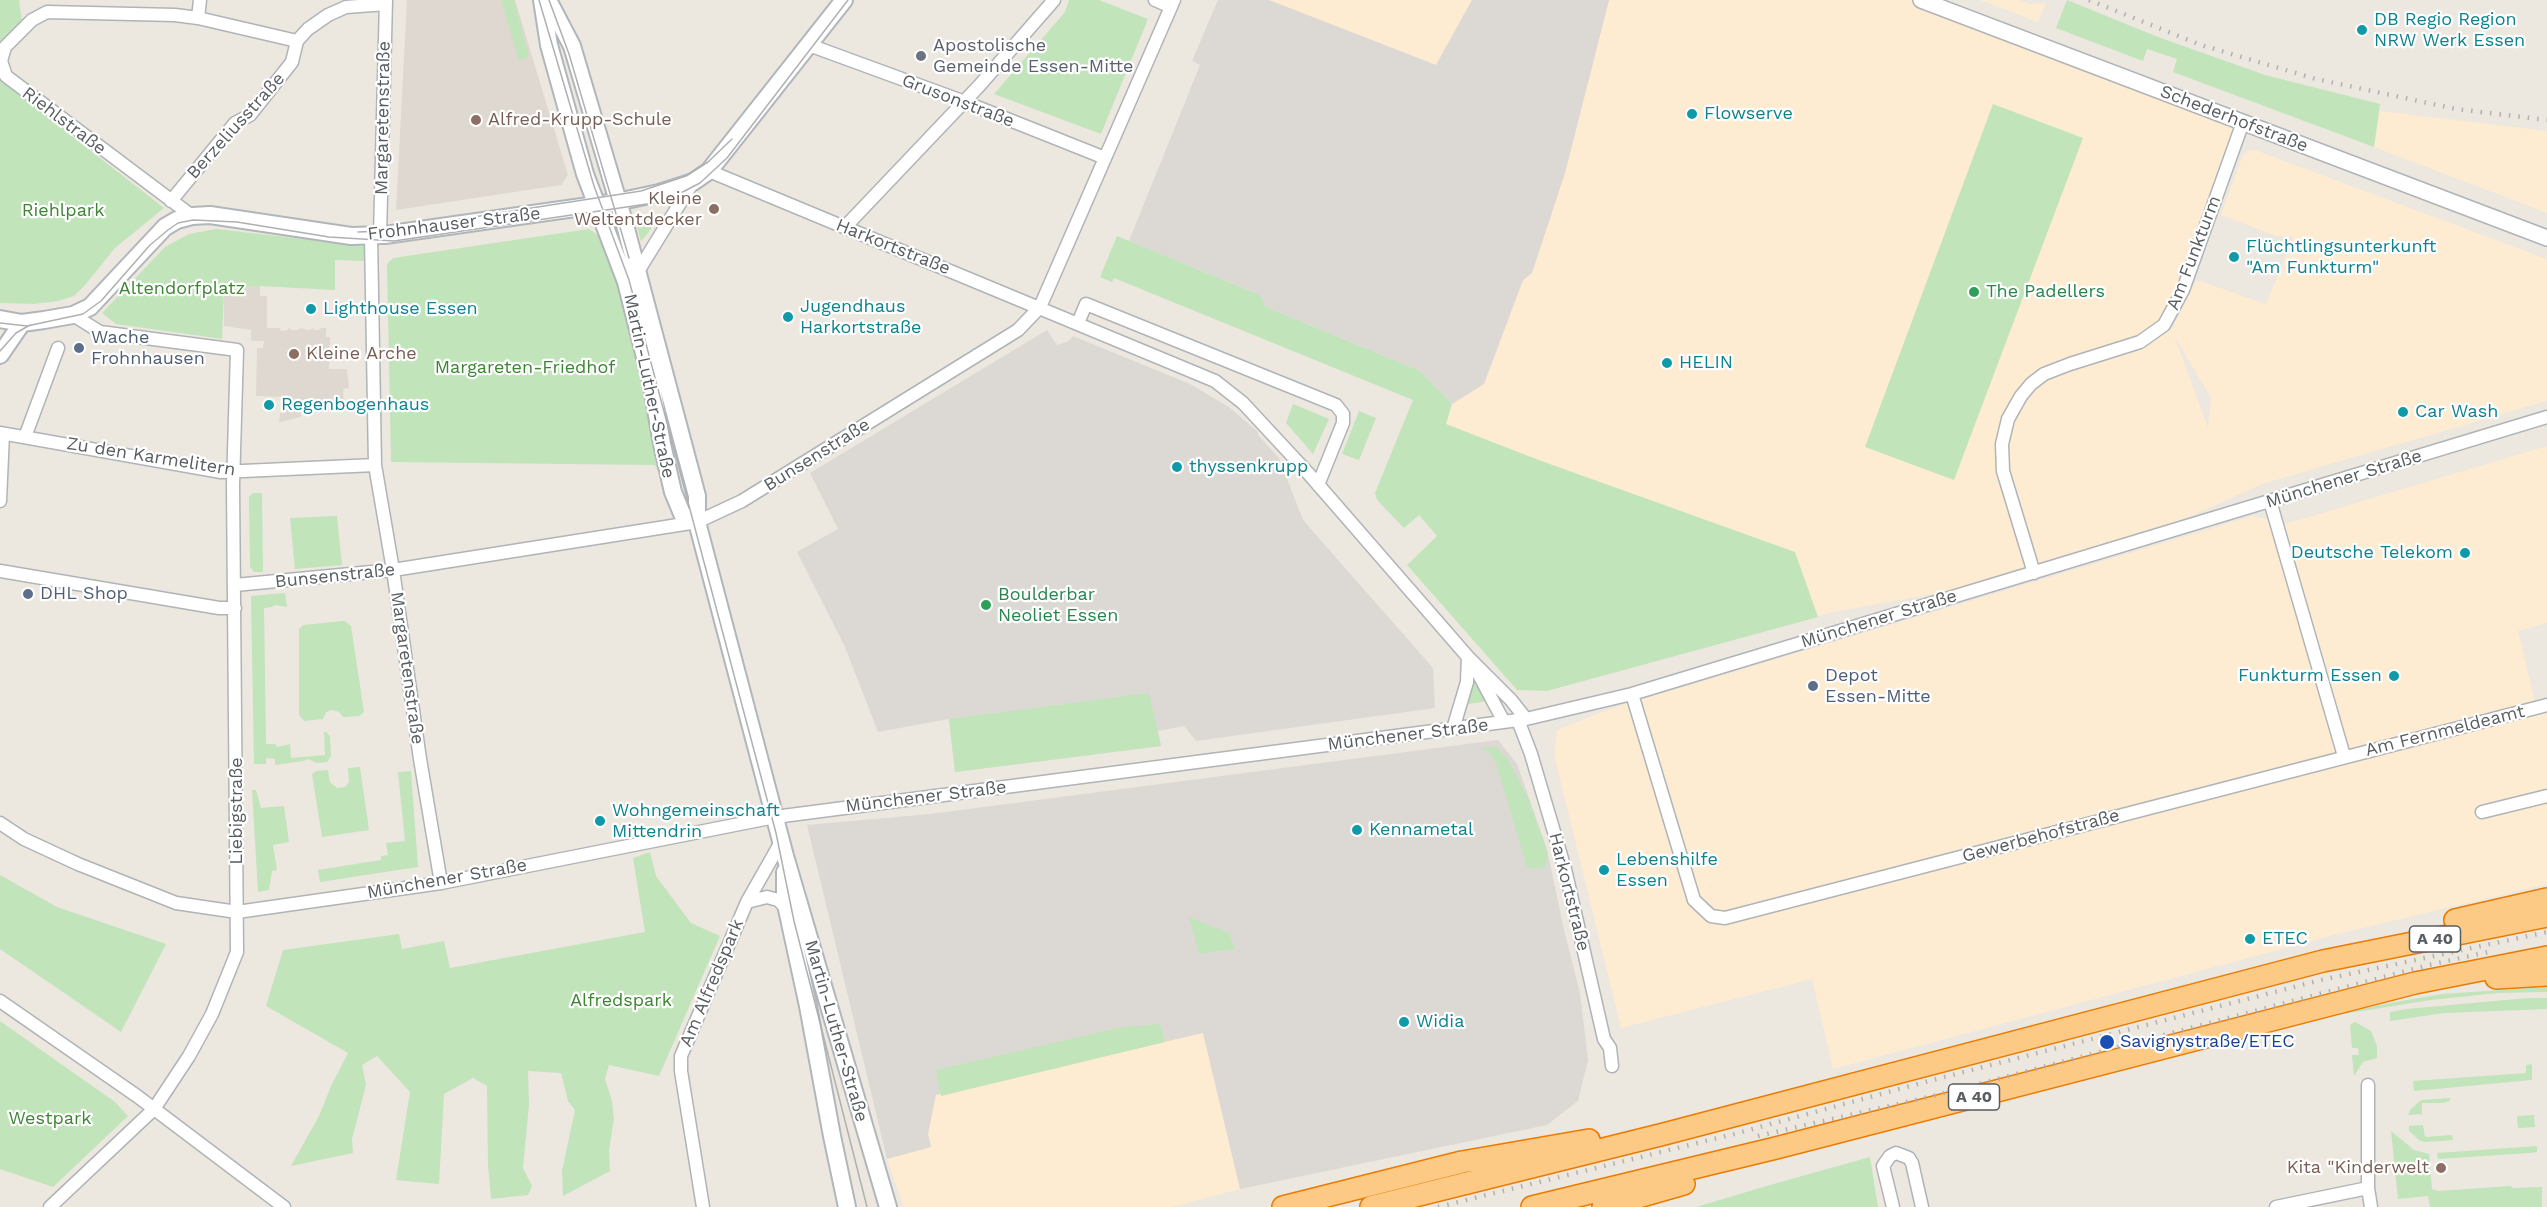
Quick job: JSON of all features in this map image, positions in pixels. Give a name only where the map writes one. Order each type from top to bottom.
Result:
[{"type":"highway","points":[[2323,961],[2415,930],[2547,898]]},
{"type":"highway","name":"A 40","points":[[1371,1207],[1664,1134],[2323,961],[2547,916]]},
{"type":"highway","name":"A 40","points":[[1532,1207],[1776,1148],[2415,983],[2547,957]]},
{"type":"highway","points":[[2415,983],[2547,975]]},
{"type":"highway","points":[[1283,1207],[1462,1162],[1585,1140],[1664,1134]]},
{"type":"highway","points":[[1604,1207],[1690,1182],[1776,1148]]},
{"type":"main road","name":"Martin-Luther-Straße","points":[[542,0],[549,45],[566,107],[596,204],[626,282],[651,381],[672,492],[683,516],[697,522]]},
{"type":"main road","name":"Martin-Luther-Straße","points":[[548,0],[572,46],[617,202],[697,496],[697,522],[774,817],[888,1207]]},
{"type":"main road","name":"Frohnhauser Straße","points":[[0,320],[22,323],[73,315],[90,307],[165,227],[177,220],[192,216],[210,215],[351,236],[376,236],[617,202],[659,193],[693,182],[709,171],[844,0]]},
{"type":"main road","points":[[0,355],[22,323]]},
{"type":"main road","name":"Martin-Luther-Straße","points":[[783,849],[787,909],[847,1207]]},
{"type":"street","points":[[198,18],[200,0]]},
{"type":"street","points":[[845,227],[962,101],[979,86],[1054,0]]},
{"type":"street","points":[[1155,0],[1173,3]]},
{"type":"street","name":"Schederhofstraße","points":[[1921,0],[2547,238]]},
{"type":"street","name":"Berzeliusstraße","points":[[171,201],[235,123],[250,115],[292,62],[297,41],[308,29],[328,15],[346,7],[386,2]]},
{"type":"street","name":"Margaretenstraße","points":[[386,2],[376,236],[375,465],[441,883]]},
{"type":"street","name":"Bunsenstraße","points":[[235,585],[393,570],[697,522],[742,501],[1018,330],[1040,308],[1173,3]]},
{"type":"street","name":"Riehlstraße","points":[[192,216],[6,76],[1,61],[5,46],[32,20],[47,12],[175,15],[198,18],[297,41]]},
{"type":"street","name":"Grusonstraße","points":[[809,45],[962,101],[1105,158]]},
{"type":"street","name":"Am Funkturm","points":[[2034,573],[2003,471],[2002,444],[2008,419],[2021,396],[2044,374],[2140,342],[2164,325],[2183,290],[2243,122]]},
{"type":"street","name":"Harkortstraße","points":[[709,171],[1215,381],[1244,403],[1468,657],[1511,700],[1522,720],[1565,869],[1604,1039],[1610,1048],[1611,1066]]},
{"type":"street","name":"Frohnhauser Straße","points":[[637,273],[693,182]]},
{"type":"street","points":[[1078,323],[1086,304],[1336,405],[1343,414],[1342,423],[1318,485]]},
{"type":"street","name":"Liebigstraße","points":[[51,1207],[154,1109],[189,1056],[212,1014],[237,952],[234,472],[237,350],[100,332],[73,315]]},
{"type":"street","points":[[25,437],[58,348]]},
{"type":"street","name":"Münchener Straße","points":[[0,823],[24,839],[78,864],[176,903],[237,912],[441,883],[774,817],[1522,720],[1632,694],[2547,417]]},
{"type":"street","points":[[0,501],[1,434]]},
{"type":"street","name":"Zu den Karmelitern","points":[[1,434],[234,472],[375,465]]},
{"type":"street","points":[[2270,501],[2344,756]]},
{"type":"street","points":[[0,571],[219,608],[235,608]]},
{"type":"street","points":[[1453,729],[1467,682],[1468,657]]},
{"type":"street","name":"Harkortstraße","points":[[1468,657],[1495,702],[1504,722]]},
{"type":"street","name":"Gewerbehofstraße","points":[[1632,694],[1694,900],[1711,916],[1725,918],[2344,756]]},
{"type":"street","name":"Am Fernmeldeamt","points":[[2344,756],[2547,705]]},
{"type":"street","points":[[2482,812],[2547,796]]},
{"type":"street","name":"Am Alfredspark","points":[[703,1207],[681,1071],[681,1056],[747,902],[783,849]]},
{"type":"street","name":"Am Alfredspark","points":[[747,902],[767,897],[778,900],[787,909]]},
{"type":"street","points":[[0,1001],[154,1109],[284,1207]]},
{"type":"street","points":[[2368,1084],[2368,1188],[2371,1207]]},
{"type":"street","points":[[1893,1207],[1883,1167],[1890,1156],[1896,1153],[1902,1154],[1912,1163],[1922,1207]]},
{"type":"street","points":[[2276,1207],[2368,1188]]},
{"type":"shaded area","name":"Alfred-Krupp-Schule","points":[[407,0],[515,0],[568,175],[561,185],[396,210]]},
{"type":"shaded area","points":[[1218,0],[1269,0],[1436,65],[1472,0],[1609,0],[1565,173],[1532,273],[1523,280],[1484,384],[1452,404],[1420,371],[1266,307],[1260,295],[1129,241],[1200,65],[1192,61]]},
{"type":"shaded area","points":[[1269,0],[1472,0],[1436,65]]},
{"type":"shaded area","points":[[1609,0],[1911,0],[2236,127],[2173,306],[2172,329],[2197,280],[2266,304],[2294,237],[2276,236],[2221,215],[2243,155],[2250,150],[2255,150],[2547,259],[2547,401],[2262,484],[2151,534],[1978,586],[1833,612],[1547,691],[1517,690],[1407,565],[1430,542],[1535,459],[1445,424],[1452,404],[1484,384],[1523,280],[1532,273],[1565,173]],"holes":[[[2174,335],[2211,398],[2208,428]]]},
{"type":"shaded area","points":[[1980,0],[2020,0],[2029,4],[2046,3],[2038,22]]},
{"type":"shaded area","points":[[2380,111],[2547,131],[2547,213],[2374,147]]},
{"type":"shaded area","name":"Kleine Arche","points":[[260,286],[260,296],[267,296],[267,328],[280,328],[281,331],[288,330],[288,328],[320,330],[326,328],[326,337],[330,337],[329,369],[347,369],[349,388],[343,389],[344,407],[339,407],[339,410],[301,410],[301,417],[279,422],[280,413],[286,413],[286,397],[256,396],[257,348],[263,348],[264,341],[251,341],[251,330],[224,326],[224,288]]},
{"type":"shaded area","points":[[1047,330],[1057,345],[1067,342],[1073,336],[1190,384],[1229,407],[1258,432],[1258,435],[1279,458],[1303,520],[1433,668],[1435,708],[1196,741],[1184,726],[1158,731],[1161,746],[955,772],[949,719],[878,732],[845,647],[797,552],[838,529],[810,473]]},
{"type":"shaded area","points":[[2547,446],[2547,623],[2518,631],[2536,706],[2547,704],[2547,884],[2342,933],[1833,1069],[1812,979],[1621,1028],[1554,754],[1557,730],[1607,710],[2253,516],[2285,524]]},
{"type":"shaded area","name":"Widia","points":[[1498,740],[1517,764],[1547,849],[1580,993],[1588,1060],[1578,1101],[1547,1125],[1240,1189],[1203,1033],[936,1095],[928,1134],[931,1147],[887,1159],[807,825],[930,814]]},
{"type":"shaded area","points":[[1203,1032],[1240,1189],[1172,1207],[904,1207],[887,1159],[931,1147],[928,1134],[935,1095]]},
{"type":"green space","points":[[0,0],[19,0],[22,23],[0,45]]},
{"type":"green space","points":[[501,0],[514,0],[529,56],[519,61]]},
{"type":"green space","points":[[1069,0],[1099,0],[1148,19],[1101,134],[994,94],[1065,12]]},
{"type":"green space","points":[[2067,0],[2158,37],[2265,75],[2380,104],[2374,147],[2173,72],[2177,59],[2147,49],[2143,61],[2056,28]]},
{"type":"green space","name":"Riehlpark","points":[[0,80],[164,208],[115,248],[74,296],[58,301],[33,304],[0,303]]},
{"type":"green space","name":"The Padellers","points":[[1993,104],[2083,138],[1954,480],[1865,447]]},
{"type":"green space","points":[[660,216],[645,237],[641,241],[635,219]]},
{"type":"green space","name":"Altendorfplatz","points":[[216,229],[366,246],[367,261],[335,260],[335,290],[259,286],[224,288],[222,339],[116,324],[102,313],[165,247],[189,234]]},
{"type":"green space","name":"Margareten-Friedhof","points":[[589,229],[599,236],[620,285],[663,474],[660,475],[655,465],[391,462],[387,264],[393,258]]},
{"type":"green space","points":[[1117,236],[1260,295],[1266,307],[1420,371],[1452,404],[1446,424],[1536,459],[1795,552],[1818,617],[1547,691],[1517,690],[1407,565],[1437,536],[1419,515],[1404,528],[1377,500],[1375,493],[1413,400],[1114,278],[1112,282],[1100,277]]},
{"type":"green space","points":[[1293,404],[1329,419],[1313,454],[1286,423]]},
{"type":"green space","points":[[1359,411],[1376,418],[1359,460],[1342,454]]},
{"type":"green space","points":[[253,493],[262,493],[263,572],[254,572],[250,567],[249,497]]},
{"type":"green space","points":[[337,516],[342,565],[295,569],[290,518]]},
{"type":"green space","points":[[285,593],[287,607],[275,605],[264,608],[266,744],[275,744],[277,747],[290,744],[291,758],[325,755],[324,732],[326,732],[330,736],[331,756],[327,762],[317,763],[308,759],[275,765],[275,759],[266,758],[266,764],[254,764],[251,596]]},
{"type":"green space","points":[[345,621],[351,626],[364,712],[359,716],[343,717],[339,712],[332,710],[326,712],[323,719],[304,721],[299,715],[299,629],[304,625]]},
{"type":"green space","points":[[1474,681],[1487,701],[1468,704]]},
{"type":"green space","points":[[1149,693],[1161,746],[955,772],[949,719]]},
{"type":"green space","points":[[1496,747],[1508,760],[1529,800],[1548,854],[1545,867],[1531,869],[1527,867],[1496,763],[1488,751],[1480,748]]},
{"type":"green space","points":[[360,767],[369,830],[322,837],[312,774],[316,771],[328,770],[330,782],[337,788],[345,787],[349,782],[348,768]]},
{"type":"green space","points":[[411,771],[418,867],[320,882],[318,870],[381,860],[381,856],[388,855],[386,843],[405,841],[398,772]]},
{"type":"green space","points":[[252,790],[256,790],[261,808],[284,806],[289,842],[273,845],[277,870],[272,871],[269,890],[258,892]]},
{"type":"green space","name":"Alfredspark","points":[[650,852],[656,876],[691,923],[720,936],[659,1076],[609,1065],[605,1079],[612,1101],[614,1118],[609,1151],[610,1171],[563,1196],[562,1171],[575,1110],[568,1101],[561,1073],[528,1071],[529,1105],[523,1168],[532,1186],[528,1195],[491,1199],[487,1086],[473,1078],[444,1094],[439,1184],[396,1180],[410,1092],[377,1056],[362,1065],[366,1085],[352,1139],[353,1153],[291,1166],[319,1116],[348,1053],[266,1006],[283,950],[399,934],[402,949],[444,941],[450,968],[645,932],[633,858]]},
{"type":"green space","points":[[0,875],[57,907],[166,944],[121,1032],[0,949]]},
{"type":"green space","points":[[1189,917],[1229,933],[1235,949],[1199,954]]},
{"type":"green space","points":[[2547,987],[2547,992],[2498,993],[2431,1000],[2330,1016],[2442,994]]},
{"type":"green space","points":[[2547,998],[2547,1009],[2444,1013],[2390,1021],[2390,1012],[2406,1009]]},
{"type":"green space","name":"Westpark","points":[[0,1021],[115,1102],[128,1116],[53,1187],[0,1169]]},
{"type":"green space","points":[[2355,1022],[2371,1031],[2377,1046],[2377,1058],[2363,1062],[2354,1076],[2352,1055],[2359,1055],[2358,1048],[2352,1048],[2350,1025]]},
{"type":"green space","points":[[1160,1024],[1165,1042],[941,1096],[936,1070],[1122,1027]]},
{"type":"green space","points":[[2532,1064],[2532,1080],[2414,1091],[2413,1081],[2526,1073],[2526,1065]]},
{"type":"green space","points":[[2450,1098],[2450,1101],[2443,1103],[2422,1103],[2422,1117],[2421,1114],[2408,1115],[2421,1100]]},
{"type":"green space","points":[[2534,1115],[2535,1127],[2518,1128],[2517,1116]]},
{"type":"green space","points":[[2423,1125],[2425,1137],[2452,1135],[2453,1140],[2424,1142],[2409,1131],[2409,1126]]},
{"type":"green space","points":[[2391,1131],[2414,1150],[2429,1154],[2432,1189],[2438,1191],[2511,1186],[2512,1188],[2542,1187],[2542,1207],[2430,1207],[2428,1196],[2398,1199]]},
{"type":"green space","points":[[2537,1146],[2537,1152],[2529,1153],[2438,1159],[2437,1153]]},
{"type":"green space","points":[[1870,1157],[1878,1207],[1696,1207],[1770,1185]]},
{"type":"tram line","points":[[539,0],[594,186],[629,280],[776,833],[794,921],[867,1207]]},
{"type":"tram line","points":[[549,0],[569,54],[629,258]]},
{"type":"tram line","points":[[0,323],[27,326],[83,314],[101,301],[150,245],[178,223],[193,220],[237,222],[329,237],[394,241],[647,204],[673,197],[700,183],[727,158],[848,0]]},
{"type":"tram line","points":[[358,232],[383,231],[641,191],[686,176],[708,162],[732,139]]},
{"type":"tram line","points":[[0,351],[16,333],[30,325]]},
{"type":"railway","points":[[2089,0],[2201,45],[2316,79],[2456,109],[2547,120]]},
{"type":"railway","points":[[1438,1207],[1734,1134],[2321,980],[2547,932]]},
{"type":"railway","points":[[1758,1136],[1933,1096],[2429,965],[2488,952]]},
{"type":"place","name":"DB Regio Region NRW Werk Essen","points":[[2362,30]]},
{"type":"place","name":"Apostolische Gemeinde Essen-Mitte","points":[[921,56]]},
{"type":"place","name":"Flowserve","points":[[1692,114]]},
{"type":"place","name":"Alfred-Krupp-Schule","points":[[476,120]]},
{"type":"place","name":"Kleine Weltentdecker","points":[[714,209]]},
{"type":"place","name":"Flüchtlingsunterkunft \"Am Funkturm\"","points":[[2234,257]]},
{"type":"place","name":"The Padellers","points":[[1974,292]]},
{"type":"place","name":"Lighthouse Essen","points":[[311,309]]},
{"type":"place","name":"Jugendhaus Harkortstraße","points":[[788,317]]},
{"type":"place","name":"Wache Frohnhausen","points":[[79,348]]},
{"type":"place","name":"Kleine Arche","points":[[294,354]]},
{"type":"place","name":"HELIN","points":[[1667,363]]},
{"type":"place","name":"Regenbogenhaus","points":[[269,405]]},
{"type":"place","name":"Car Wash","points":[[2403,412]]},
{"type":"place","name":"thyssenkrupp","points":[[1177,467]]},
{"type":"place","name":"Deutsche Telekom","points":[[2465,553]]},
{"type":"place","name":"DHL Shop","points":[[28,594]]},
{"type":"place","name":"Boulderbar Neoliet Essen","points":[[986,605]]},
{"type":"place","name":"Funkturm Essen","points":[[2394,676]]},
{"type":"place","name":"Depot Essen-Mitte","points":[[1813,686]]},
{"type":"place","name":"Wohngemeinschaft Mittendrin","points":[[600,821]]},
{"type":"place","name":"Kennametal","points":[[1357,830]]},
{"type":"place","name":"Lebenshilfe Essen","points":[[1604,870]]},
{"type":"place","name":"ETEC","points":[[2250,939]]},
{"type":"place","name":"Widia","points":[[1404,1022]]},
{"type":"place","name":"Savignystraße/ETEC","points":[[2107,1042]]},
{"type":"place","name":"Kita \"Kinderwelt","points":[[2441,1168]]}]
